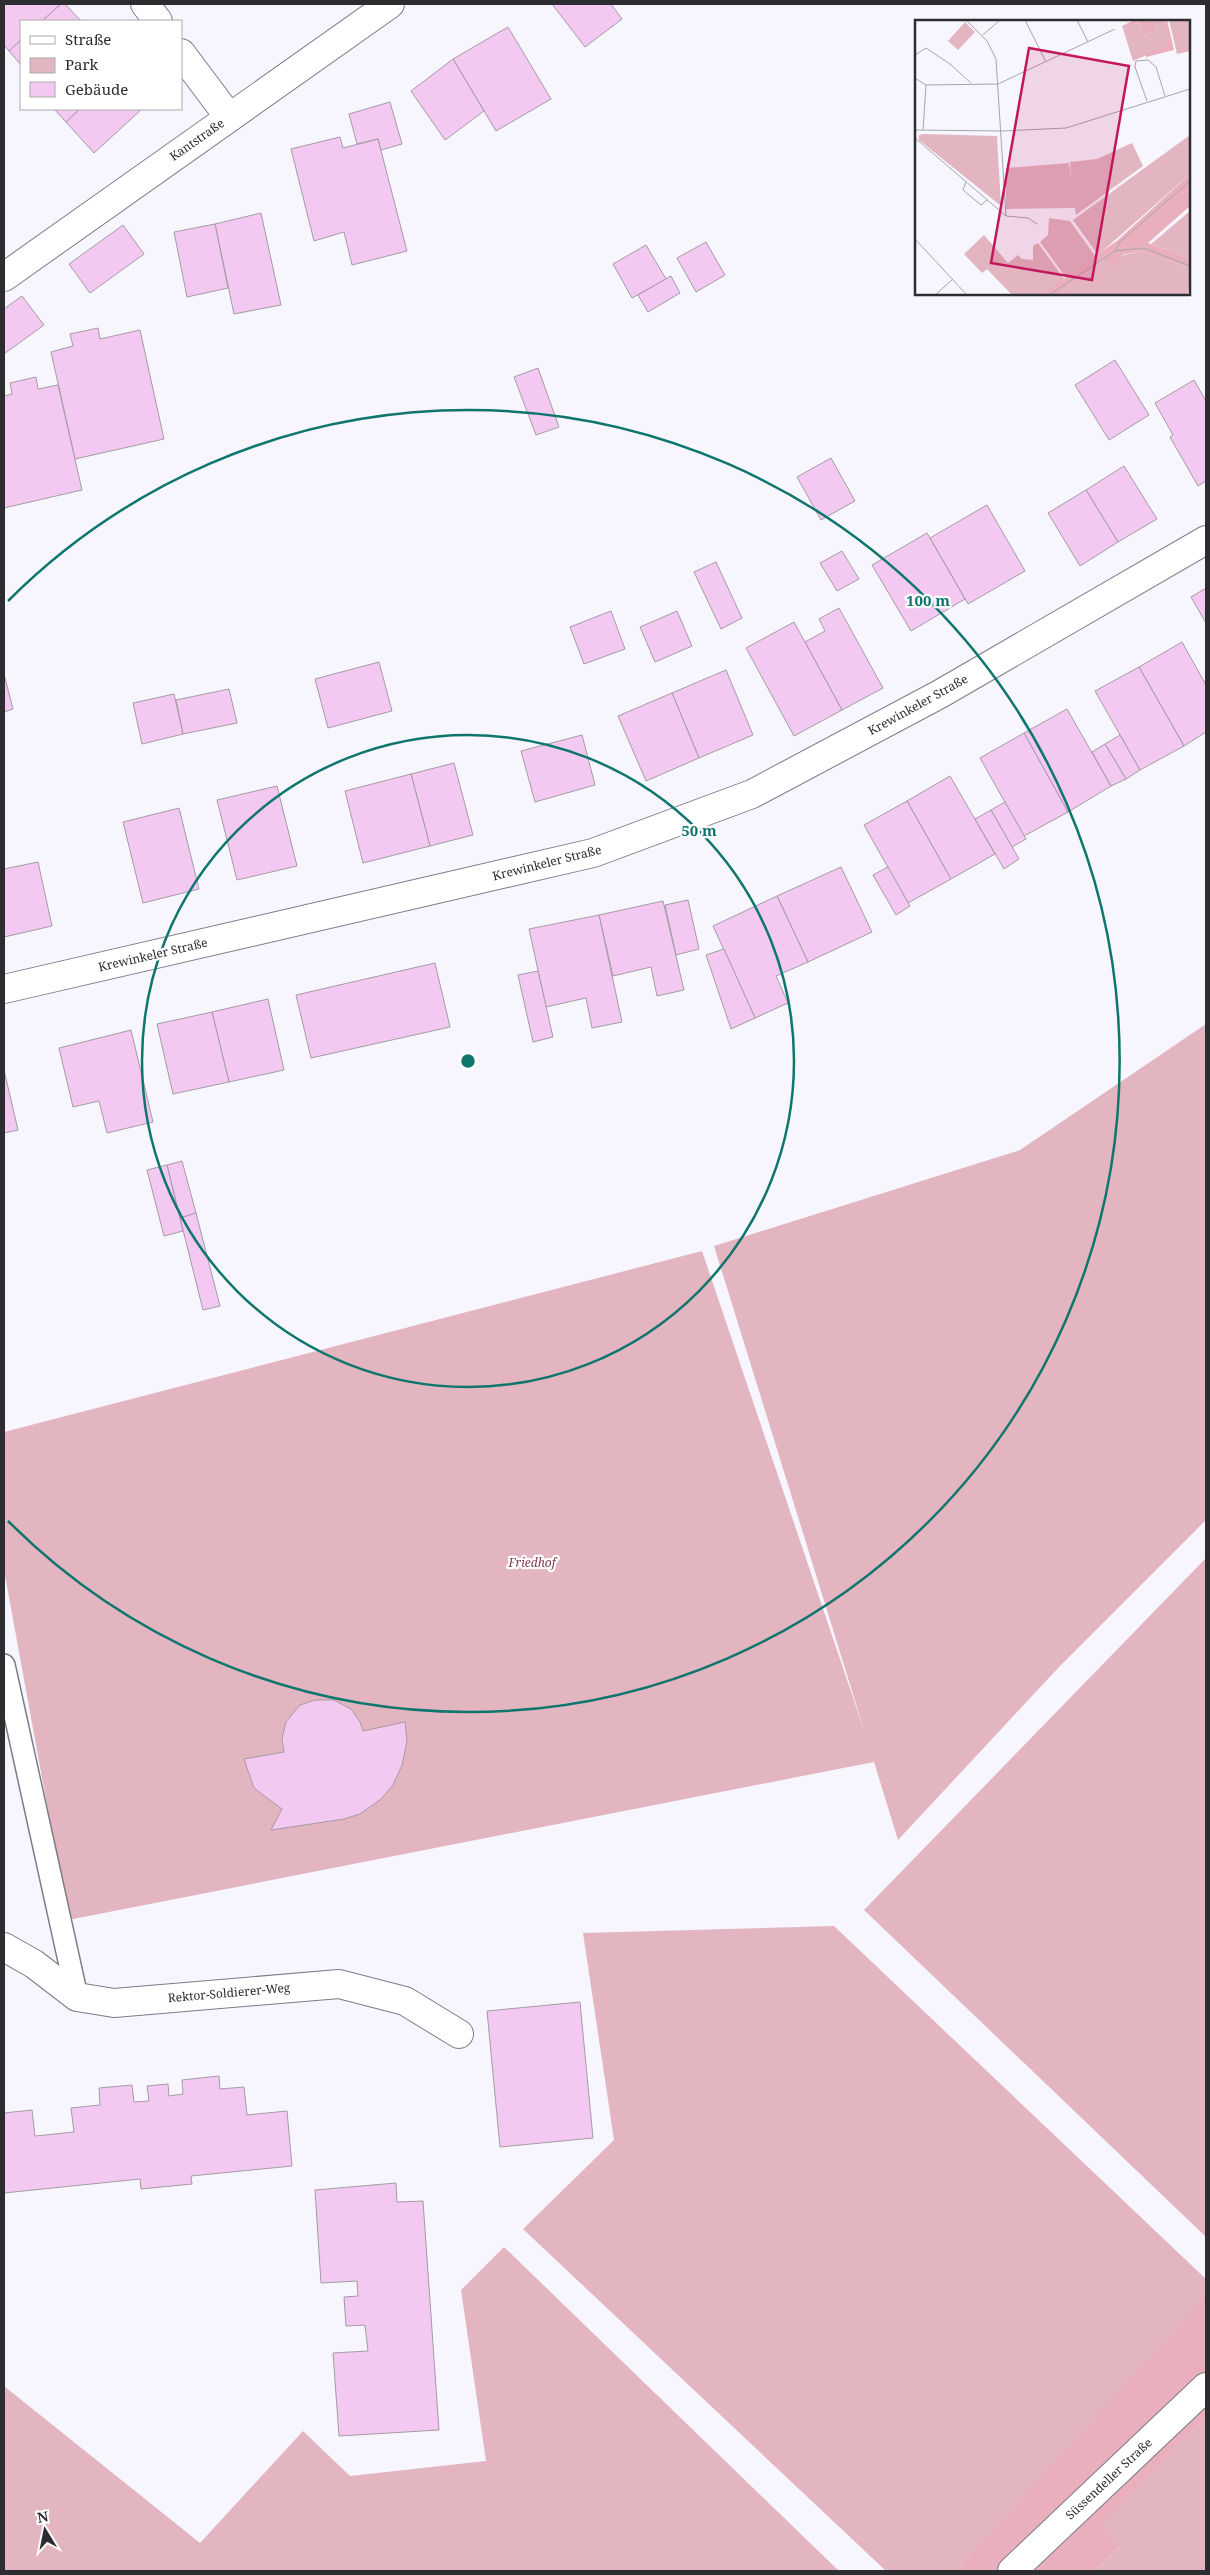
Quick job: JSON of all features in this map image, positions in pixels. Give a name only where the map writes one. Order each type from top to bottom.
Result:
[{"type":"street","points":[[145,4],[157,20]]},
{"type":"street","name":"Kantstraße","points":[[4,277],[390,4]]},
{"type":"street","points":[[182,54],[229,117]]},
{"type":"street","name":"Krewinkeler Straße","points":[[4,989],[593,853],[752,794],[940,694],[1206,540]]},
{"type":"street","name":"Rektor-Soldierer-Weg","points":[[4,1947],[34,1964],[77,1997],[114,2003],[339,1984],[405,2001],[459,2034]]},
{"type":"street","name":"Süssendeller Straße","points":[[1012,2571],[1206,2387]]},
{"type":"lane","points":[[4,1665],[77,1997]]},
{"type":"green space","name":"Friedhof","points":[[1206,1024],[1206,1520],[1060,1666],[898,1840],[874,1762],[68,1920],[4,1570],[4,1432],[702,1251],[865,1733],[714,1246],[1020,1150]]},
{"type":"green space","points":[[1206,1558],[1206,2237],[864,1910]]},
{"type":"green space","points":[[834,1926],[1206,2279],[1206,2298],[955,2571],[886,2571],[523,2229],[614,2140],[583,1933]]},
{"type":"green space","points":[[504,2247],[839,2571],[4,2571],[4,2386],[200,2543],[303,2431],[350,2476],[486,2461],[461,2290]]},
{"type":"green space","points":[[1206,2417],[1206,2571],[1095,2571],[1121,2545],[1098,2526]]},
{"type":"shaded area","points":[[1206,2296],[1206,2417],[1099,2526],[1121,2545],[1095,2571],[955,2571]]},
{"type":"building","points":[[4,4],[61,4],[43,20],[20,20],[20,41],[9,51],[4,45]]},
{"type":"building","points":[[61,4],[65,4],[80,20],[43,20]]},
{"type":"building","points":[[552,4],[611,4],[622,19],[585,47]]},
{"type":"building","points":[[508,27],[551,99],[496,131],[453,59]]},
{"type":"building","points":[[20,41],[20,64],[9,51]]},
{"type":"building","points":[[453,59],[484,111],[445,140],[411,91]]},
{"type":"building","points":[[390,102],[402,144],[381,150],[378,139],[357,144],[349,114]]},
{"type":"building","points":[[55,110],[79,110],[66,122]]},
{"type":"building","points":[[79,110],[141,110],[94,153],[66,122]]},
{"type":"building","points":[[340,137],[343,148],[378,139],[407,251],[352,265],[344,232],[314,241],[291,149]]},
{"type":"building","points":[[261,213],[281,305],[234,314],[215,224]]},
{"type":"building","points":[[215,224],[228,288],[187,297],[174,232]]},
{"type":"building","points":[[123,225],[144,254],[90,293],[69,264]]},
{"type":"building","points":[[706,242],[725,275],[696,292],[677,258]]},
{"type":"building","points":[[646,245],[666,279],[632,298],[613,264]]},
{"type":"building","points":[[671,276],[680,293],[648,312],[638,295]]},
{"type":"building","points":[[22,296],[44,325],[4,354],[4,309]]},
{"type":"building","points":[[98,328],[100,339],[140,330],[164,439],[75,459],[51,352],[73,346],[70,334]]},
{"type":"building","points":[[1115,360],[1149,415],[1109,440],[1075,385]]},
{"type":"building","points":[[538,368],[559,427],[536,435],[514,377]]},
{"type":"building","points":[[36,377],[38,389],[58,385],[82,490],[4,508],[4,396],[12,394],[10,383]]},
{"type":"building","points":[[1194,380],[1206,401],[1206,481],[1198,486],[1170,437],[1173,435],[1155,403]]},
{"type":"building","points":[[831,458],[855,501],[821,520],[797,477]]},
{"type":"building","points":[[1124,466],[1157,519],[1118,542],[1086,490]]},
{"type":"building","points":[[1086,490],[1118,542],[1080,566],[1048,513]]},
{"type":"building","points":[[987,505],[1025,571],[968,604],[930,538]]},
{"type":"building","points":[[927,533],[965,599],[911,631],[872,565]]},
{"type":"building","points":[[842,551],[859,579],[837,591],[820,563]]},
{"type":"building","points":[[716,562],[742,618],[721,629],[694,572]]},
{"type":"building","points":[[1206,588],[1206,623],[1191,597]]},
{"type":"building","points":[[839,608],[883,688],[842,710],[805,642],[825,631],[819,619]]},
{"type":"building","points":[[611,611],[625,649],[584,664],[570,627]]},
{"type":"building","points":[[677,611],[692,646],[655,662],[640,627]]},
{"type":"building","points":[[794,622],[842,710],[794,736],[746,648]]},
{"type":"building","points":[[1182,642],[1206,685],[1206,732],[1184,746],[1139,667]]},
{"type":"building","points":[[379,662],[392,711],[328,728],[315,679]]},
{"type":"building","points":[[1139,667],[1184,746],[1140,770],[1095,691]]},
{"type":"building","points":[[726,670],[753,735],[699,758],[672,693]]},
{"type":"building","points":[[4,674],[13,709],[4,712]]},
{"type":"building","points":[[229,689],[237,723],[183,734],[176,700]]},
{"type":"building","points":[[672,693],[699,758],[646,781],[618,716]]},
{"type":"building","points":[[174,694],[183,734],[142,744],[133,703]]},
{"type":"building","points":[[1067,709],[1111,786],[1068,812],[1024,733]]},
{"type":"building","points":[[1024,733],[1068,812],[1024,836],[980,758]]},
{"type":"building","points":[[582,735],[595,785],[535,802],[521,751]]},
{"type":"building","points":[[1120,735],[1140,770],[1126,779],[1105,744]]},
{"type":"building","points":[[1105,744],[1126,779],[1111,786],[1092,752]]},
{"type":"building","points":[[454,763],[473,835],[430,846],[411,774]]},
{"type":"building","points":[[411,774],[430,846],[363,863],[345,791]]},
{"type":"building","points":[[950,776],[995,854],[951,879],[907,801]]},
{"type":"building","points":[[277,786],[297,866],[237,880],[217,800]]},
{"type":"building","points":[[907,801],[951,879],[908,903],[864,825]]},
{"type":"building","points":[[1005,802],[1026,839],[1012,847],[991,810]]},
{"type":"building","points":[[179,808],[199,889],[143,903],[123,822]]},
{"type":"building","points":[[991,810],[1019,859],[1004,869],[975,819]]},
{"type":"building","points":[[38,862],[52,926],[4,937],[4,869]]},
{"type":"building","points":[[841,867],[872,932],[808,962],[777,896]]},
{"type":"building","points":[[888,867],[910,906],[896,915],[873,875]]},
{"type":"building","points":[[777,896],[808,962],[776,976],[788,1003],[755,1018],[713,926]]},
{"type":"building","points":[[688,900],[699,949],[676,955],[665,905]]},
{"type":"building","points":[[663,901],[684,990],[657,996],[651,967],[613,976],[599,915]]},
{"type":"building","points":[[599,915],[622,1022],[592,1028],[586,998],[546,1007],[529,929]]},
{"type":"building","points":[[724,949],[755,1018],[731,1029],[706,955]]},
{"type":"building","points":[[435,963],[450,1027],[311,1058],[296,995]]},
{"type":"building","points":[[538,971],[553,1037],[533,1042],[518,975]]},
{"type":"building","points":[[268,999],[284,1070],[229,1082],[212,1012]]},
{"type":"building","points":[[212,1012],[229,1082],[173,1094],[157,1024]]},
{"type":"building","points":[[131,1030],[153,1122],[107,1133],[99,1101],[73,1107],[59,1048]]},
{"type":"building","points":[[4,1070],[18,1130],[4,1133]]},
{"type":"building","points":[[182,1161],[196,1213],[180,1218],[167,1165]]},
{"type":"building","points":[[167,1165],[183,1231],[164,1236],[147,1170]]},
{"type":"building","points":[[196,1213],[220,1306],[203,1310],[180,1218]]},
{"type":"building","points":[[315,1700],[334,1700],[351,1709],[360,1722],[363,1731],[405,1722],[407,1741],[402,1765],[393,1785],[381,1799],[360,1814],[344,1819],[271,1830],[282,1809],[254,1788],[244,1759],[284,1752],[282,1739],[286,1722],[300,1705]]},
{"type":"building","points":[[580,2002],[593,2138],[500,2147],[487,2011]]},
{"type":"building","points":[[219,2076],[220,2089],[244,2087],[247,2115],[287,2111],[292,2166],[191,2176],[192,2184],[141,2189],[140,2179],[4,2193],[4,2113],[32,2110],[35,2136],[74,2132],[71,2108],[100,2105],[99,2088],[132,2085],[134,2102],[149,2101],[147,2086],[168,2084],[169,2096],[183,2094],[182,2080]]},
{"type":"building","points":[[396,2183],[397,2202],[423,2201],[439,2430],[339,2436],[333,2353],[368,2351],[365,2325],[346,2326],[344,2297],[358,2296],[357,2281],[321,2283],[315,2190]]}]
